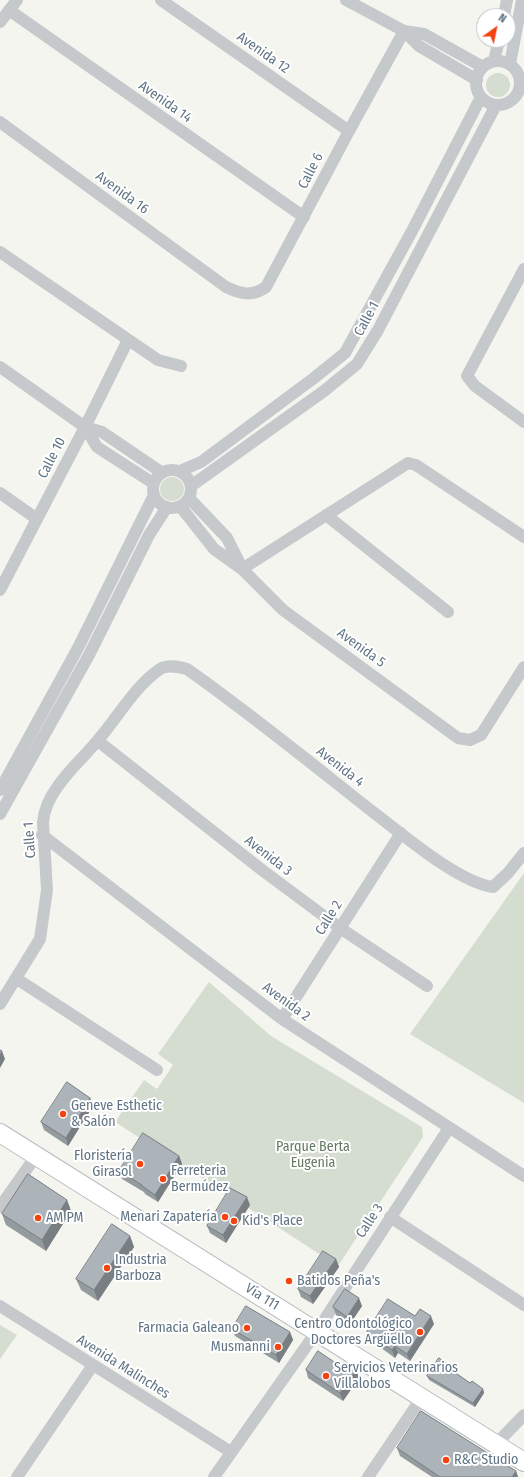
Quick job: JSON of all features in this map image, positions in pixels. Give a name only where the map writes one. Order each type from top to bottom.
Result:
[{"type":"main road","name":"Vía 111","points":[[0,1133],[524,1462]]},
{"type":"street","points":[[0,22],[17,0]]},
{"type":"street","name":"Avenida 12","points":[[161,0],[349,131]]},
{"type":"street","points":[[346,0],[404,32],[419,46],[477,80]]},
{"type":"street","points":[[510,64],[522,0]]},
{"type":"street","name":"Avenida 14","points":[[9,10],[304,217]]},
{"type":"street","points":[[404,32],[424,34],[483,67]]},
{"type":"street","name":"Calle 6","points":[[226,287],[240,293],[248,294],[258,293],[266,287],[349,131],[404,32]]},
{"type":"street","points":[[494,61],[497,48]]},
{"type":"street","points":[[494,61],[510,64],[518,74],[522,86],[519,101],[496,105],[481,97],[476,86],[483,67],[494,61]]},
{"type":"street","name":"Calle 1","points":[[180,471],[201,462],[314,378],[344,353],[412,230],[481,97]]},
{"type":"street","name":"Calle 1","points":[[191,486],[324,391],[357,364],[365,354],[496,105]]},
{"type":"street","name":"Avenida 16","points":[[0,122],[226,287]]},
{"type":"street","points":[[412,230],[426,238]]},
{"type":"street","points":[[0,252],[158,360],[181,366]]},
{"type":"street","points":[[524,269],[467,376],[475,386],[524,422]]},
{"type":"street","name":"Calle 10","points":[[0,589],[85,427],[128,340]]},
{"type":"street","points":[[0,367],[85,427],[102,432],[161,472]]},
{"type":"street","points":[[314,378],[324,391]]},
{"type":"street","points":[[85,427],[97,447],[154,482]]},
{"type":"street","points":[[242,569],[408,463],[416,465],[424,470],[524,537]]},
{"type":"street","points":[[0,790],[78,648],[154,495],[154,482],[161,472],[173,469],[180,471],[189,480],[191,486],[184,502],[167,507],[161,505],[154,495]]},
{"type":"street","points":[[0,493],[37,519]]},
{"type":"street","name":"Avenida 5","points":[[184,502],[227,538],[242,569],[283,610],[458,738],[470,740],[481,735],[489,725],[524,667]]},
{"type":"street","points":[[0,814],[4,798],[89,655],[149,535],[167,507]]},
{"type":"street","points":[[326,514],[448,612]]},
{"type":"street","points":[[78,648],[89,655]]},
{"type":"street","name":"Calle 1","points":[[0,1004],[17,979],[40,939],[47,890],[47,865],[42,835],[44,813],[48,802],[58,785],[98,741],[145,681],[162,668],[172,666]]},
{"type":"street","name":"Avenida 4","points":[[172,666],[187,669],[204,680],[400,833],[458,874],[480,885],[493,887],[508,873],[524,853]]},
{"type":"street","name":"Avenida 3","points":[[98,741],[262,870],[340,928],[427,986]]},
{"type":"street","name":"Calle 2","points":[[282,1019],[400,833]]},
{"type":"street","name":"Avenida 2","points":[[42,835],[282,1019],[524,1176]]},
{"type":"street","points":[[17,979],[157,1070]]},
{"type":"street","name":"Calle 3","points":[[214,1477],[317,1331],[449,1128]]},
{"type":"street","points":[[0,1206],[36,1156]]},
{"type":"street","points":[[390,1217],[524,1305]]},
{"type":"street","name":"Avenida Malinches","points":[[0,1306],[231,1452]]},
{"type":"street","points":[[17,1477],[93,1365]]},
{"type":"street","points":[[368,1477],[422,1397]]},
{"type":"street","points":[[496,1444],[524,1415]]},
{"type":"green space","points":[[498,73],[507,76],[510,85],[507,94],[498,97],[489,94],[486,85],[489,76]]},
{"type":"green space","points":[[172,477],[181,480],[184,489],[181,498],[172,501],[163,498],[160,489],[163,480]]},
{"type":"green space","points":[[524,873],[524,1103],[410,1034]]},
{"type":"green space","name":"Parque Berta Eugenia","points":[[209,982],[271,1036],[422,1127],[423,1137],[338,1266],[115,1122],[144,1080],[157,1089],[173,1065],[158,1054]]},
{"type":"green space","points":[[0,1325],[17,1335],[0,1359]]},
{"type":"building","points":[[67,1082],[90,1098],[66,1138],[41,1122]]},
{"type":"building","points":[[143,1133],[179,1156],[155,1195],[119,1171]]},
{"type":"building","name":"AM PM","points":[[28,1174],[67,1200],[42,1240],[2,1214]]},
{"type":"building","points":[[230,1188],[247,1197],[223,1235],[207,1226]]},
{"type":"building","points":[[112,1224],[130,1236],[94,1290],[76,1279]]},
{"type":"building","points":[[323,1251],[336,1259],[310,1296],[298,1289]]},
{"type":"building","points":[[345,1289],[359,1298],[347,1317],[333,1307]]},
{"type":"building","points":[[388,1299],[415,1316],[420,1309],[431,1316],[407,1354],[395,1346],[392,1350],[367,1332]]},
{"type":"building","points":[[246,1306],[290,1332],[276,1355],[232,1329]]},
{"type":"building","points":[[318,1351],[340,1366],[344,1362],[356,1370],[340,1393],[306,1370]]},
{"type":"building","points":[[439,1358],[449,1365],[447,1367],[470,1383],[472,1381],[483,1389],[473,1403],[427,1376]]},
{"type":"building","points":[[421,1411],[516,1471],[512,1477],[440,1477],[397,1448]]},
{"type":"place","name":"Geneve Esthetic & Salón","points":[[63,1114]]},
{"type":"place","name":"Floristería Girasol","points":[[140,1164]]},
{"type":"place","name":"Ferreteria Bermúdez","points":[[163,1179]]},
{"type":"place","name":"Menari Zapatería","points":[[225,1217]]},
{"type":"place","name":"AM PM","points":[[38,1218]]},
{"type":"place","name":"Kid's Place","points":[[234,1221]]},
{"type":"place","name":"Industria Barboza","points":[[107,1268]]},
{"type":"place","name":"Batidos Peña's","points":[[289,1281]]},
{"type":"place","name":"Farmacia Galeano","points":[[247,1328]]},
{"type":"place","name":"Centro Odontológico Doctores Argüello","points":[[420,1332]]},
{"type":"place","name":"Musmanni","points":[[278,1347]]},
{"type":"place","name":"Servicios Veterinarios Villalobos","points":[[326,1376]]},
{"type":"place","name":"R&C Studio","points":[[446,1460]]}]
